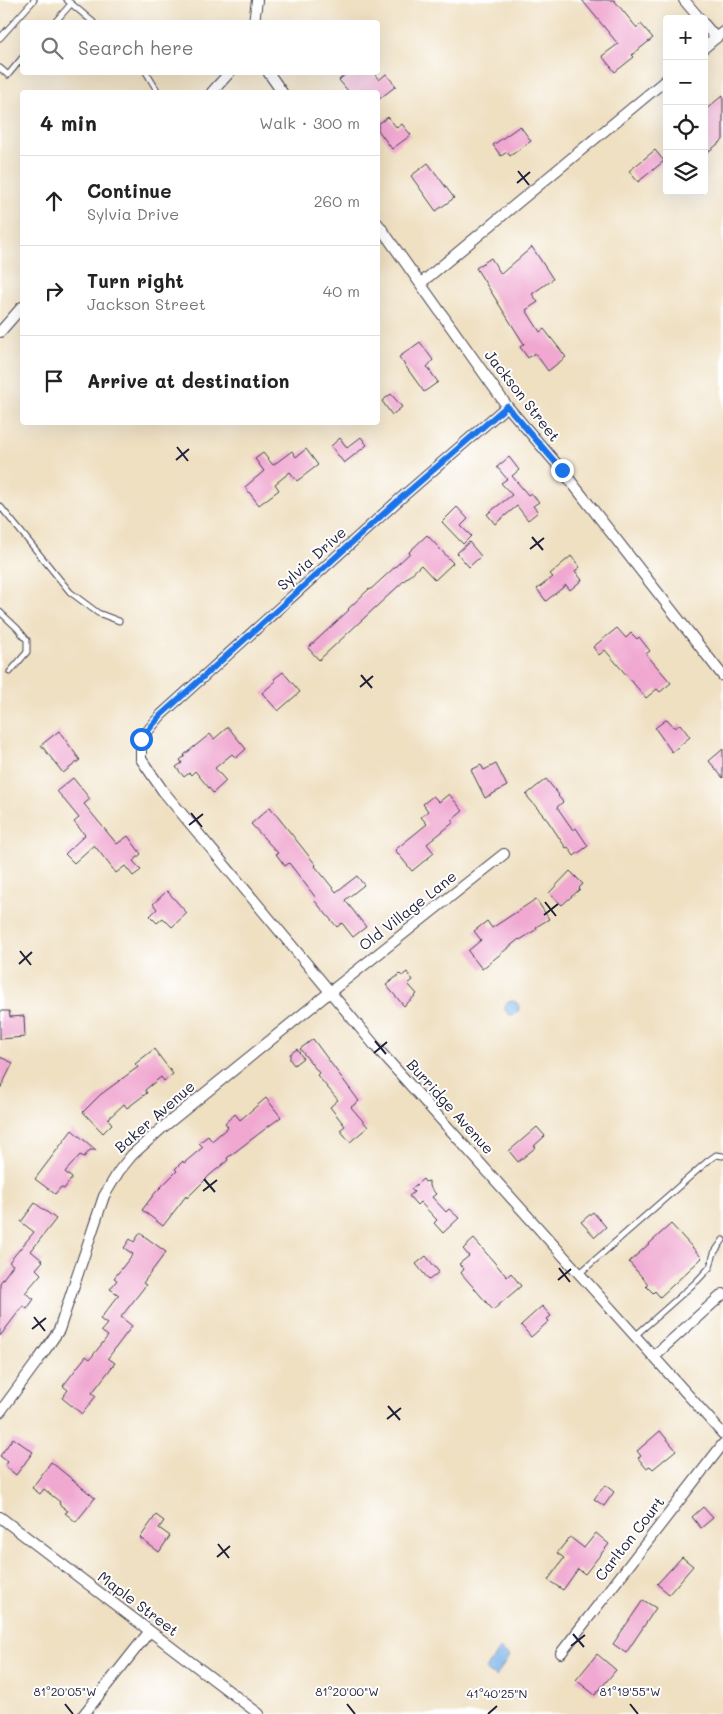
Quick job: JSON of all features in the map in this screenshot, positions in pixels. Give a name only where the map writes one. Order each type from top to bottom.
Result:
[{"type":"street","points":[[254,20],[257,0]]},
{"type":"street","points":[[684,0],[697,15]]},
{"type":"street","points":[[708,27],[719,35],[708,45]]},
{"type":"street","points":[[214,90],[227,75]]},
{"type":"street","points":[[270,75],[281,90]]},
{"type":"street","points":[[421,283],[663,82]]},
{"type":"street","name":"Jackson Street","points":[[380,227],[507,406],[562,470],[723,676]]},
{"type":"street","points":[[0,332],[20,309]]},
{"type":"street","name":"Sylvia Drive","points":[[141,739],[161,715],[401,498],[507,406]]},
{"type":"street","name":"Burridge Avenue","points":[[141,739],[141,759],[163,791],[376,1047],[723,1434]]},
{"type":"street","name":"Old Village Lane","points":[[330,992],[504,854]]},
{"type":"street","name":"Baker Avenue","points":[[0,1412],[40,1360],[59,1330],[104,1196],[123,1165],[143,1145],[330,992]]},
{"type":"street","points":[[654,1356],[723,1294]]},
{"type":"street","name":"Carlton Court","points":[[561,1653],[723,1444]]},
{"type":"street","name":"Maple Street","points":[[0,1517],[258,1714]]},
{"type":"street","points":[[84,1714],[149,1632]]},
{"type":"lane","points":[[0,38],[34,0]]},
{"type":"lane","points":[[56,20],[69,2],[91,20]]},
{"type":"lane","points":[[0,68],[8,75],[20,60]]},
{"type":"lane","points":[[148,75],[157,90]]},
{"type":"lane","points":[[0,506],[70,592],[98,613],[119,621]]},
{"type":"lane","points":[[0,612],[27,640],[27,652],[10,672]]},
{"type":"lane","points":[[580,1273],[709,1160],[716,1155],[723,1156]]},
{"type":"lane","points":[[636,1336],[710,1267],[714,1253],[723,1240]]},
{"type":"water","points":[[512,1001],[517,1003],[519,1008],[517,1013],[512,1015],[507,1013],[505,1008],[507,1003]]},
{"type":"water","points":[[499,1649],[509,1656],[496,1677],[486,1670]]},
{"type":"building","points":[[582,0],[614,0],[637,28],[641,24],[653,38],[615,72],[602,56],[618,44]]},
{"type":"building","points":[[386,74],[396,86],[380,98],[380,90],[347,90],[339,80],[345,75],[375,75],[379,80]]},
{"type":"building","points":[[723,95],[723,140],[708,152],[708,150],[708,108]]},
{"type":"building","points":[[388,117],[397,128],[402,124],[411,135],[392,149],[380,133],[380,123]]},
{"type":"building","points":[[520,126],[531,141],[510,156],[507,152],[501,156],[493,145]]},
{"type":"building","points":[[655,150],[663,160],[663,162],[638,182],[629,171]]},
{"type":"building","points":[[428,163],[454,198],[436,211],[411,176]]},
{"type":"building","points":[[532,247],[553,279],[532,294],[538,302],[526,310],[540,332],[544,329],[566,357],[548,371],[535,353],[528,358],[520,347],[524,344],[476,268],[491,258],[501,274]]},
{"type":"building","points":[[420,342],[433,360],[427,367],[438,382],[424,392],[399,357]]},
{"type":"building","points":[[391,394],[402,407],[392,415],[382,401]]},
{"type":"building","points":[[361,437],[367,445],[344,463],[331,446],[340,438],[347,448]]},
{"type":"building","points":[[306,449],[318,465],[297,481],[290,472],[275,484],[279,490],[259,505],[245,487],[264,471],[255,459],[263,453],[273,465],[292,451],[296,457]]},
{"type":"building","points":[[509,457],[519,470],[512,476],[528,495],[531,493],[539,502],[533,506],[538,512],[528,520],[517,506],[495,524],[487,514],[512,495],[501,483],[507,479],[497,467]]},
{"type":"building","points":[[457,507],[468,519],[461,526],[471,536],[463,544],[442,522]]},
{"type":"building","points":[[427,535],[453,563],[435,580],[421,565],[319,660],[308,648]]},
{"type":"building","points":[[469,542],[481,556],[469,567],[457,553]]},
{"type":"building","points":[[571,556],[580,567],[575,571],[582,580],[570,590],[566,585],[546,601],[537,589],[553,577],[550,574]]},
{"type":"building","points":[[617,628],[626,638],[631,633],[637,639],[639,637],[650,651],[646,654],[671,683],[660,692],[657,689],[646,698],[605,650],[599,655],[593,647]]},
{"type":"building","points":[[283,672],[300,692],[278,711],[262,693]]},
{"type":"building","points":[[667,719],[675,728],[680,724],[690,737],[672,752],[655,728]]},
{"type":"building","points":[[228,727],[246,749],[236,758],[232,754],[215,768],[226,781],[213,793],[195,771],[191,775],[189,773],[184,777],[176,767],[182,763],[180,760],[184,755],[210,734],[214,739]]},
{"type":"building","points":[[59,731],[80,760],[63,773],[41,745]]},
{"type":"building","points":[[723,749],[723,778],[709,761]]},
{"type":"building","points":[[496,764],[507,786],[485,798],[471,770],[481,765],[484,770]]},
{"type":"building","points":[[73,778],[90,799],[84,804],[117,844],[128,836],[141,854],[133,861],[141,870],[133,876],[125,866],[116,873],[94,845],[74,863],[65,854],[85,835],[74,822],[79,818],[57,791]]},
{"type":"building","points":[[546,779],[563,802],[557,807],[573,830],[576,828],[588,846],[574,856],[526,795]]},
{"type":"building","points":[[449,794],[463,811],[452,820],[454,822],[427,844],[434,853],[412,871],[395,850],[427,824],[421,817],[428,811],[423,804],[433,796],[439,802]]},
{"type":"building","points":[[270,807],[336,892],[357,876],[364,885],[345,900],[366,927],[353,937],[342,923],[337,927],[314,900],[316,898],[289,863],[285,866],[276,854],[278,853],[251,824]]},
{"type":"building","points":[[570,871],[583,884],[562,905],[549,893]]},
{"type":"building","points":[[167,891],[187,913],[172,927],[163,918],[157,923],[150,916],[157,909],[153,904]]},
{"type":"building","points":[[536,899],[549,919],[536,927],[537,929],[519,939],[482,969],[468,951],[481,940],[474,931],[487,921],[492,928]]},
{"type":"building","points":[[407,972],[413,980],[408,984],[417,994],[404,1006],[386,985],[400,974],[402,976]]},
{"type":"building","points":[[0,1011],[9,1011],[10,1017],[24,1016],[25,1037],[0,1039]]},
{"type":"building","points":[[313,1039],[359,1101],[351,1107],[368,1127],[350,1142],[340,1130],[345,1126],[330,1107],[338,1100],[317,1075],[319,1073],[300,1049]]},
{"type":"building","points":[[154,1049],[173,1074],[164,1081],[161,1077],[145,1090],[147,1093],[127,1108],[124,1104],[108,1119],[112,1124],[103,1133],[83,1112],[100,1095],[138,1067],[135,1064]]},
{"type":"building","points":[[297,1049],[303,1058],[294,1065],[290,1060],[290,1054]]},
{"type":"building","points":[[0,1057],[13,1063],[0,1089]]},
{"type":"building","points":[[266,1098],[281,1117],[227,1158],[228,1160],[187,1198],[186,1196],[163,1226],[142,1210],[155,1193],[177,1171],[175,1169],[203,1147],[199,1143],[208,1136],[212,1141],[228,1127],[225,1123],[235,1114],[240,1120]]},
{"type":"building","points":[[537,1127],[545,1136],[534,1146],[536,1147],[518,1162],[509,1151]]},
{"type":"building","points":[[72,1130],[96,1150],[90,1150],[84,1157],[80,1155],[65,1172],[72,1178],[64,1189],[61,1187],[55,1194],[35,1179]]},
{"type":"building","points":[[423,1179],[425,1182],[429,1181],[429,1186],[436,1194],[432,1197],[446,1212],[449,1209],[459,1218],[443,1233],[434,1223],[437,1220],[420,1202],[417,1205],[409,1196],[414,1192],[411,1189]]},
{"type":"building","points":[[35,1203],[56,1219],[31,1251],[43,1261],[36,1269],[41,1274],[25,1293],[34,1299],[27,1309],[23,1306],[0,1336],[0,1283],[13,1265],[9,1262],[34,1232],[21,1222]]},
{"type":"building","points":[[593,1212],[606,1227],[595,1237],[581,1222]]},
{"type":"building","points":[[671,1224],[702,1258],[660,1297],[655,1291],[653,1293],[646,1286],[648,1284],[629,1262]]},
{"type":"building","points":[[140,1233],[166,1252],[143,1283],[146,1285],[121,1317],[132,1326],[108,1358],[115,1363],[92,1393],[96,1396],[82,1414],[62,1398],[68,1390],[63,1386],[86,1356],[90,1359],[108,1336],[101,1331],[107,1324],[100,1319],[119,1295],[110,1289],[117,1280],[114,1278],[133,1254],[124,1248],[130,1239],[134,1242]]},
{"type":"building","points":[[474,1239],[507,1277],[511,1273],[521,1286],[493,1310],[461,1273],[464,1269],[459,1264],[469,1256],[463,1249]]},
{"type":"building","points":[[426,1256],[439,1272],[429,1280],[416,1264]]},
{"type":"building","points":[[542,1306],[551,1316],[547,1319],[549,1321],[531,1337],[521,1325]]},
{"type":"building","points":[[660,1431],[676,1450],[653,1469],[650,1466],[646,1468],[638,1458],[641,1456],[637,1451]]},
{"type":"building","points":[[13,1438],[33,1452],[16,1475],[5,1466],[8,1462],[0,1456]]},
{"type":"building","points":[[51,1462],[95,1498],[76,1522],[65,1513],[68,1511],[59,1504],[60,1502],[44,1489],[40,1494],[32,1488]]},
{"type":"building","points":[[605,1485],[614,1492],[604,1506],[594,1499]]},
{"type":"building","points":[[703,1507],[713,1518],[701,1528],[692,1517]]},
{"type":"building","points":[[156,1515],[164,1521],[159,1528],[170,1536],[159,1552],[140,1538]]},
{"type":"building","points":[[596,1533],[609,1544],[585,1574],[578,1569],[563,1590],[548,1580],[564,1558],[557,1553],[570,1537],[584,1548]]},
{"type":"building","points":[[682,1557],[693,1566],[669,1594],[657,1584]]},
{"type":"building","points":[[643,1600],[656,1608],[626,1653],[613,1644]]},
{"type":"building","points":[[597,1654],[616,1670],[595,1695],[576,1680]]},
{"type":"route","points":[[141,739],[161,715],[373,523],[507,406],[562,470]]}]
